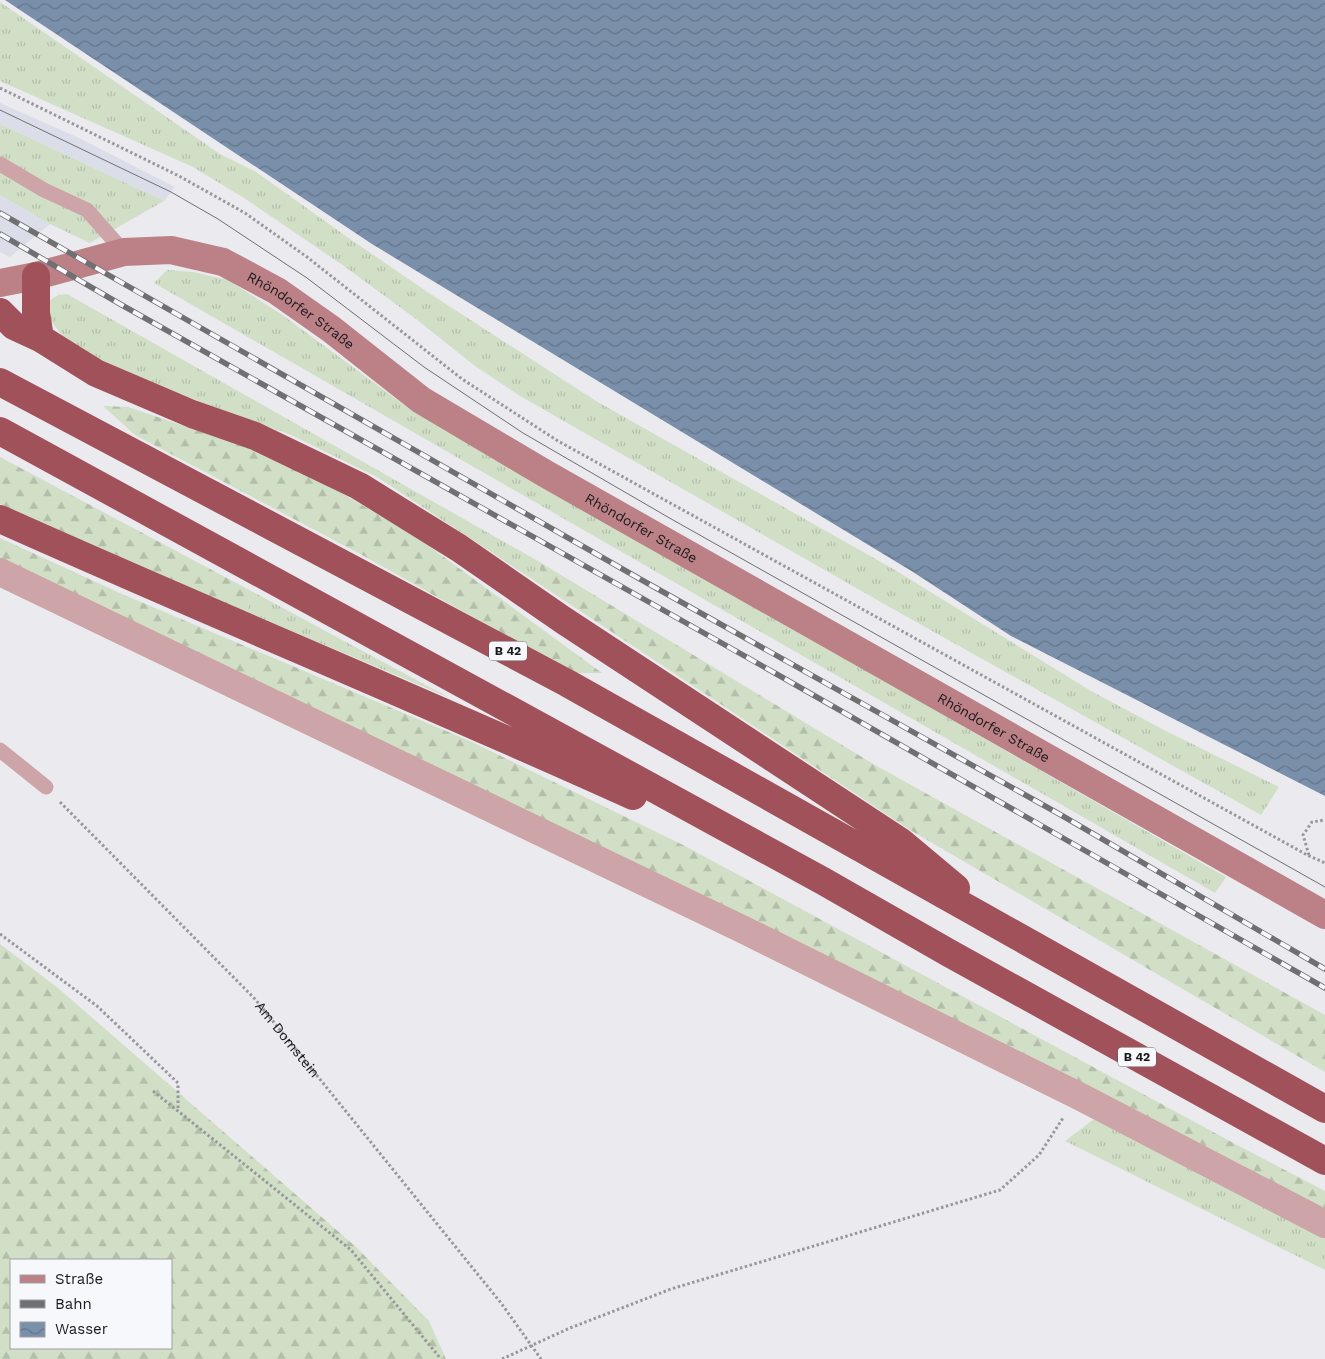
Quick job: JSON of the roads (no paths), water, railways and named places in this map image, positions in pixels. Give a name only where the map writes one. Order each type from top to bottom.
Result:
[{"type":"highway","points":[[36,276],[36,313],[40,338]]},
{"type":"highway","name":"B 42","points":[[0,312],[14,326],[40,338],[96,373],[192,414],[255,436],[359,486],[459,548],[571,625],[901,842],[1009,932]]},
{"type":"highway","name":"B 42","points":[[0,382],[567,683],[1325,1109]]},
{"type":"highway","name":"B 42","points":[[0,431],[823,881],[949,953],[1325,1161]]},
{"type":"highway","points":[[0,519],[135,580],[480,727],[823,881]]},
{"type":"street","name":"Rhöndorfer Straße","points":[[0,283],[36,276],[124,252],[171,250],[224,262],[277,291],[332,329],[421,400],[537,469],[1325,914]]},
{"type":"street","points":[[0,572],[744,930],[1080,1096],[1325,1224]]},
{"type":"lane","points":[[0,164],[44,190],[87,210],[124,252]]},
{"type":"lane","points":[[0,750],[46,787]]},
{"type":"water","points":[[5,0],[1325,0],[1325,796],[1011,636],[913,572],[372,244]]},
{"type":"tram line","points":[[0,110],[171,192],[218,219],[307,278],[424,367],[523,433],[673,520],[1325,887]]},
{"type":"railway","points":[[0,213],[640,579],[1061,815],[1325,969]]},
{"type":"railway","points":[[0,234],[120,304],[773,672],[1325,988]]}]
